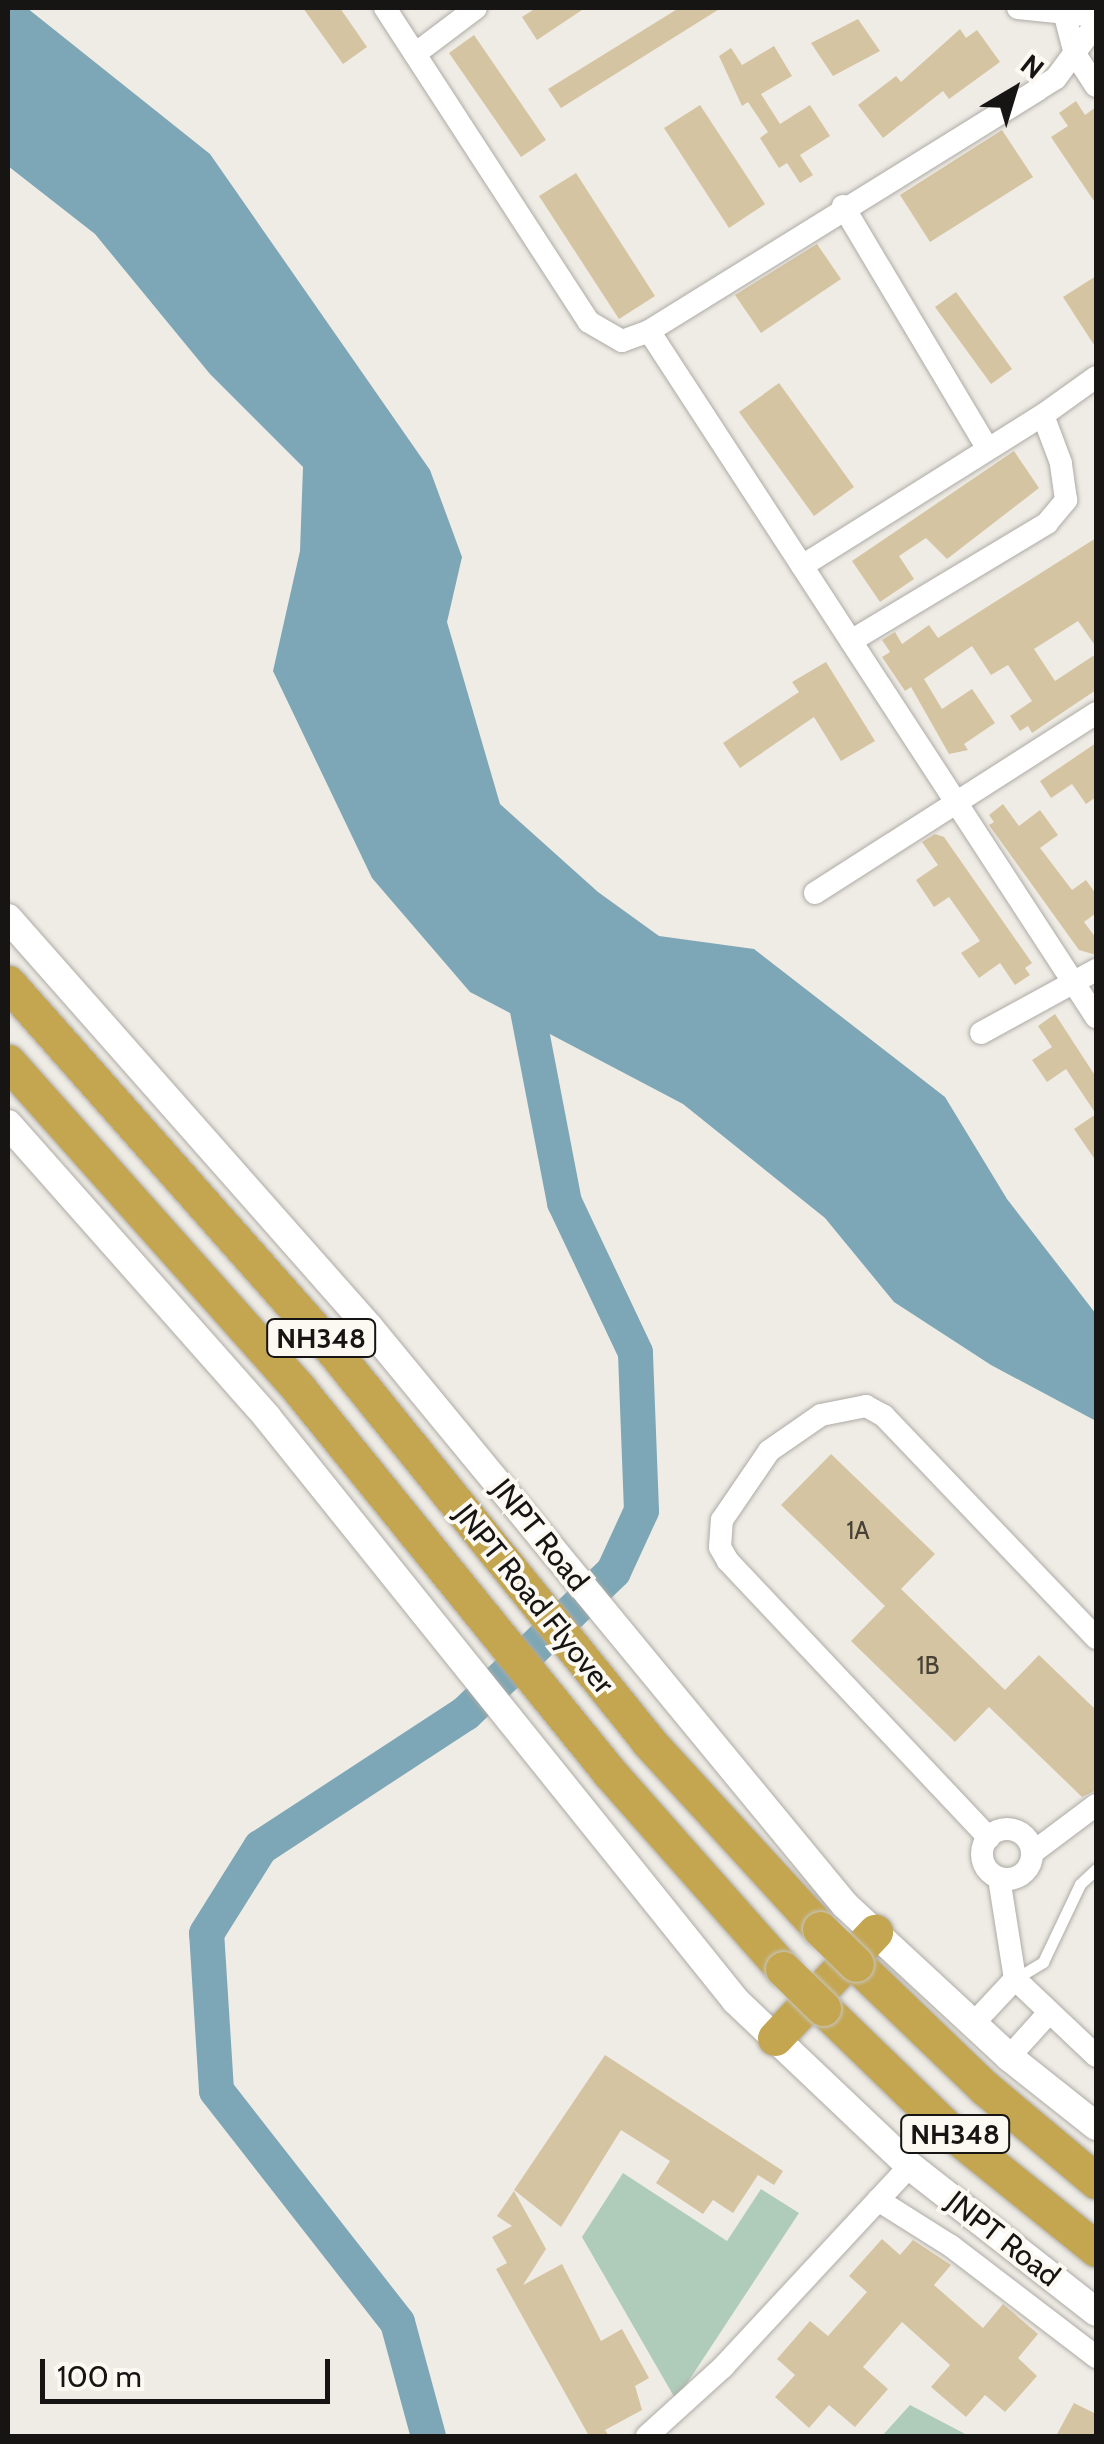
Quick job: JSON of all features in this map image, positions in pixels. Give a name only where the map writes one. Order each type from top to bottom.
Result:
[{"type":"highway","name":"JNPT Road Flyover","points":[[8,983],[337,1356],[619,1705],[820,1929],[985,2088],[1096,2181]]},
{"type":"highway","name":"JNPT Road Flyover","points":[[8,1062],[299,1389],[578,1734],[783,1969],[950,2130],[1096,2249]]},
{"type":"highway","points":[[776,2038],[874,1932]]},
{"type":"street","points":[[385,8],[588,322],[622,341],[648,331],[843,206],[1037,90],[1075,54],[1096,24]]},
{"type":"street","points":[[415,54],[476,8]]},
{"type":"street","points":[[1018,8],[1096,16]]},
{"type":"street","points":[[1064,12],[1075,54],[1096,86]]},
{"type":"street","points":[[843,206],[987,448]]},
{"type":"street","points":[[648,331],[1096,1017]]},
{"type":"street","points":[[802,566],[1096,377]]},
{"type":"street","points":[[851,641],[1047,524],[1066,500],[1061,463],[1042,415]]},
{"type":"street","points":[[814,893],[1096,713]]},
{"type":"street","name":"JNPT Road","points":[[8,918],[369,1327],[684,1712],[874,1932],[1009,2057],[1096,2126]]},
{"type":"street","points":[[981,1033],[1096,970]]},
{"type":"street","name":"JNPT Road","points":[[8,1124],[267,1417],[736,2001],[910,2166],[1096,2312]]},
{"type":"street","points":[[989,1838],[728,1561],[720,1547],[722,1520],[768,1451],[821,1415],[866,1406],[884,1416],[1096,1638]]},
{"type":"street","points":[[1000,1878],[1023,1874],[1032,1852],[1096,1806]]},
{"type":"street","points":[[1032,1852],[1019,1832],[1003,1830],[989,1838],[983,1860],[1000,1878],[1015,1979],[1047,2015],[1096,2056]]},
{"type":"street","points":[[973,2024],[1015,1979]]},
{"type":"street","points":[[1009,2057],[1047,2015]]},
{"type":"street","points":[[646,2436],[723,2368],[910,2166]]},
{"type":"street","points":[[878,2200],[952,2246],[1096,2357]]},
{"type":"lane","points":[[1015,1979],[1042,1962],[1080,1884],[1096,1869]]},
{"type":"green space","points":[[623,2173],[727,2241],[761,2189],[799,2213],[676,2400],[582,2237]]},
{"type":"green space","points":[[910,2405],[969,2436],[882,2436]]},
{"type":"water","points":[[8,8],[27,8],[210,154],[430,470],[462,557],[447,622],[500,804],[598,892],[659,936],[754,949],[945,1097],[1007,1199],[1096,1314],[1096,1421],[991,1365],[894,1302],[825,1218],[683,1104],[470,992],[372,878],[273,671],[300,551],[303,467],[210,374],[95,234],[8,166]]},
{"type":"building","points":[[303,8],[340,8],[367,47],[343,64]]},
{"type":"building","points":[[536,8],[585,8],[537,40],[522,17]]},
{"type":"building","points":[[679,8],[721,8],[561,108],[548,89]]},
{"type":"building","points":[[858,19],[880,51],[833,76],[811,43]]},
{"type":"building","points":[[960,29],[966,38],[977,30],[1000,62],[949,99],[943,91],[883,138],[858,105],[896,76],[901,82]]},
{"type":"building","points":[[474,35],[546,140],[521,157],[449,53]]},
{"type":"building","points":[[774,46],[792,76],[761,94],[780,124],[810,105],[830,136],[800,155],[813,175],[800,183],[787,163],[779,168],[760,138],[768,132],[748,102],[742,106],[719,56],[731,48],[742,65]]},
{"type":"building","points":[[1076,101],[1085,115],[1096,107],[1096,204],[1051,137],[1068,126],[1059,113]]},
{"type":"building","points":[[700,105],[765,204],[729,228],[664,128]]},
{"type":"building","points":[[1002,130],[1033,177],[930,242],[900,195]]},
{"type":"building","points":[[576,173],[655,296],[619,319],[539,196]]},
{"type":"building","points":[[817,244],[841,279],[761,333],[735,295]]},
{"type":"building","points":[[1096,276],[1096,348],[1063,297]]},
{"type":"building","points":[[956,292],[1012,369],[991,384],[935,307]]},
{"type":"building","points":[[779,383],[854,487],[814,516],[739,412]]},
{"type":"building","points":[[1014,451],[1039,488],[947,559],[926,538],[899,556],[914,579],[880,602],[852,561]]},
{"type":"building","points":[[1096,538],[1096,647],[1078,621],[1034,649],[1055,681],[1096,654],[1096,690],[1032,733],[1028,726],[1020,731],[1010,716],[1032,701],[1008,665],[991,675],[972,646],[924,679],[942,709],[972,689],[995,723],[964,744],[968,750],[949,754],[911,687],[905,691],[882,657],[890,652],[882,640],[895,632],[902,644],[929,625],[938,638]]},
{"type":"building","points":[[826,662],[875,741],[841,761],[814,717],[740,768],[723,743],[799,692],[792,682]]},
{"type":"building","points":[[1096,743],[1096,797],[1086,804],[1072,784],[1051,798],[1040,781]]},
{"type":"building","points":[[1003,804],[1019,826],[1040,810],[1058,835],[1040,848],[1072,890],[1086,880],[1096,894],[1096,913],[1084,922],[1096,938],[1096,955],[1079,950],[989,825],[994,822],[989,815]]},
{"type":"building","points":[[935,834],[944,837],[1032,963],[1025,968],[1030,975],[1015,985],[1000,963],[979,978],[961,953],[980,941],[949,897],[934,907],[916,880],[938,865],[922,842]]},
{"type":"building","points":[[1055,1014],[1096,1077],[1096,1114],[1066,1069],[1047,1082],[1032,1060],[1052,1047],[1038,1026]]},
{"type":"building","points":[[1096,1114],[1096,1161],[1074,1129]]},
{"type":"building","points":[[831,1454],[935,1554],[901,1589],[1005,1690],[1039,1655],[1096,1710],[1096,1790],[1082,1797],[989,1707],[955,1742],[851,1641],[885,1606],[781,1505]]},
{"type":"building","points":[[605,2055],[783,2171],[774,2185],[758,2175],[733,2213],[713,2200],[703,2214],[656,2183],[670,2161],[621,2130],[561,2227],[514,2190]]},
{"type":"building","points":[[514,2191],[546,2249],[523,2285],[562,2264],[601,2341],[622,2329],[649,2378],[635,2386],[642,2410],[605,2430],[609,2436],[589,2436],[496,2269],[507,2263],[492,2237],[512,2226],[497,2216]]},
{"type":"building","points":[[882,2239],[900,2255],[913,2240],[951,2265],[934,2285],[983,2328],[1003,2304],[1038,2334],[1018,2358],[1037,2376],[1005,2412],[985,2395],[966,2417],[931,2387],[950,2365],[902,2322],[863,2367],[888,2389],[855,2427],[829,2405],[809,2428],[775,2397],[795,2375],[777,2359],[810,2321],[828,2336],[867,2292],[849,2276]]},
{"type":"building","points":[[1074,2403],[1096,2414],[1096,2436],[1056,2436]]},
{"type":"waterway","points":[[428,2436],[397,2322],[216,2090],[206,1933],[260,1847],[465,1713],[613,1571],[641,1510],[635,1352],[564,1202],[521,979]]}]
